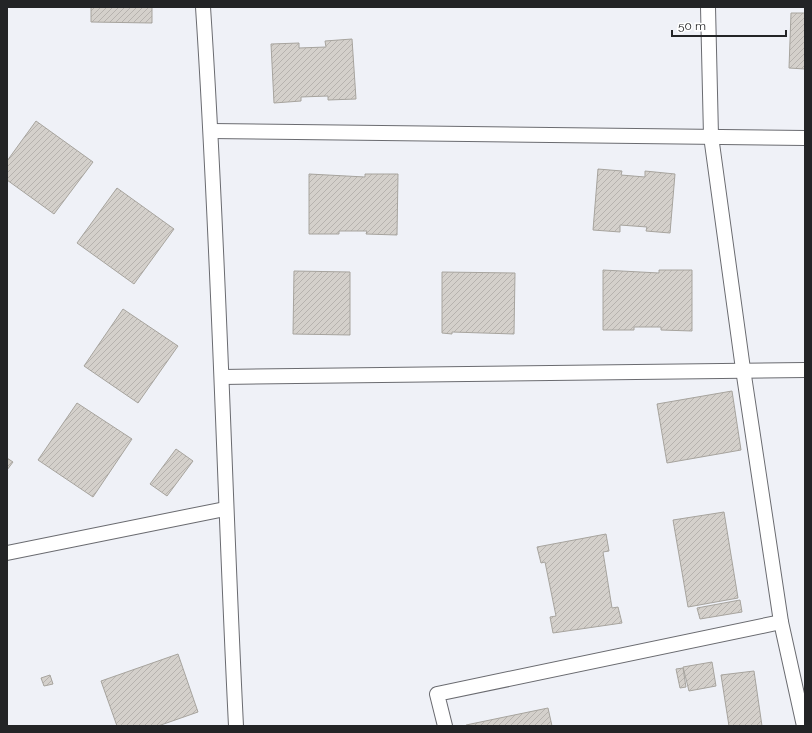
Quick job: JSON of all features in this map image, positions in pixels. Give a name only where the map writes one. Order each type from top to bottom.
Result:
[{"type":"street","points":[[202,7],[211,131],[222,377],[225,509],[236,726]]},
{"type":"street","points":[[708,7],[711,136],[743,369],[781,622],[804,724]]},
{"type":"street","points":[[211,131],[805,138]]},
{"type":"street","points":[[222,377],[743,369],[805,370]]},
{"type":"street","points":[[7,553],[225,509]]},
{"type":"street","points":[[445,726],[437,694],[781,622]]},
{"type":"building","points":[[91,7],[152,7],[152,23],[91,22]]},
{"type":"building","points":[[791,13],[805,13],[805,69],[789,68]]},
{"type":"building","points":[[352,39],[356,99],[328,100],[328,96],[301,97],[301,101],[274,103],[271,44],[299,43],[299,48],[326,47],[325,41]]},
{"type":"building","points":[[36,121],[93,162],[54,214],[7,180],[7,161]]},
{"type":"building","points":[[598,169],[622,171],[621,175],[645,177],[645,171],[675,174],[670,233],[646,231],[647,227],[620,225],[620,232],[593,230]]},
{"type":"building","points":[[309,174],[365,177],[365,174],[398,174],[397,235],[366,234],[367,231],[339,231],[339,234],[309,234]]},
{"type":"building","points":[[117,188],[174,229],[134,284],[77,243]]},
{"type":"building","points":[[603,270],[659,273],[659,270],[692,270],[692,331],[661,330],[661,327],[634,327],[634,330],[603,330]]},
{"type":"building","points":[[294,271],[350,272],[350,335],[293,334]]},
{"type":"building","points":[[442,272],[515,273],[514,334],[442,333]]},
{"type":"building","points":[[123,309],[178,346],[138,403],[84,366]]},
{"type":"building","points":[[732,391],[741,450],[667,463],[657,404]]},
{"type":"building","points":[[77,403],[132,439],[93,497],[38,460]]},
{"type":"building","points":[[176,449],[193,461],[167,496],[150,484]]},
{"type":"building","points":[[7,458],[13,462],[7,470]]},
{"type":"building","points":[[724,512],[738,598],[688,607],[673,520]]},
{"type":"building","points":[[606,534],[609,551],[603,552],[612,608],[618,607],[622,623],[553,633],[550,617],[556,616],[545,562],[541,563],[537,547]]},
{"type":"building","points":[[740,600],[742,612],[700,619],[697,608]]},
{"type":"building","points":[[178,654],[198,712],[158,726],[117,726],[101,681]]},
{"type":"building","points":[[712,662],[716,686],[689,691],[683,667]]},
{"type":"building","points":[[683,668],[686,687],[680,688],[676,669]]},
{"type":"building","points":[[754,671],[762,726],[729,726],[721,675]]},
{"type":"building","points":[[50,675],[53,684],[44,686],[41,678]]},
{"type":"building","points":[[548,708],[552,726],[466,726],[466,725]]}]
